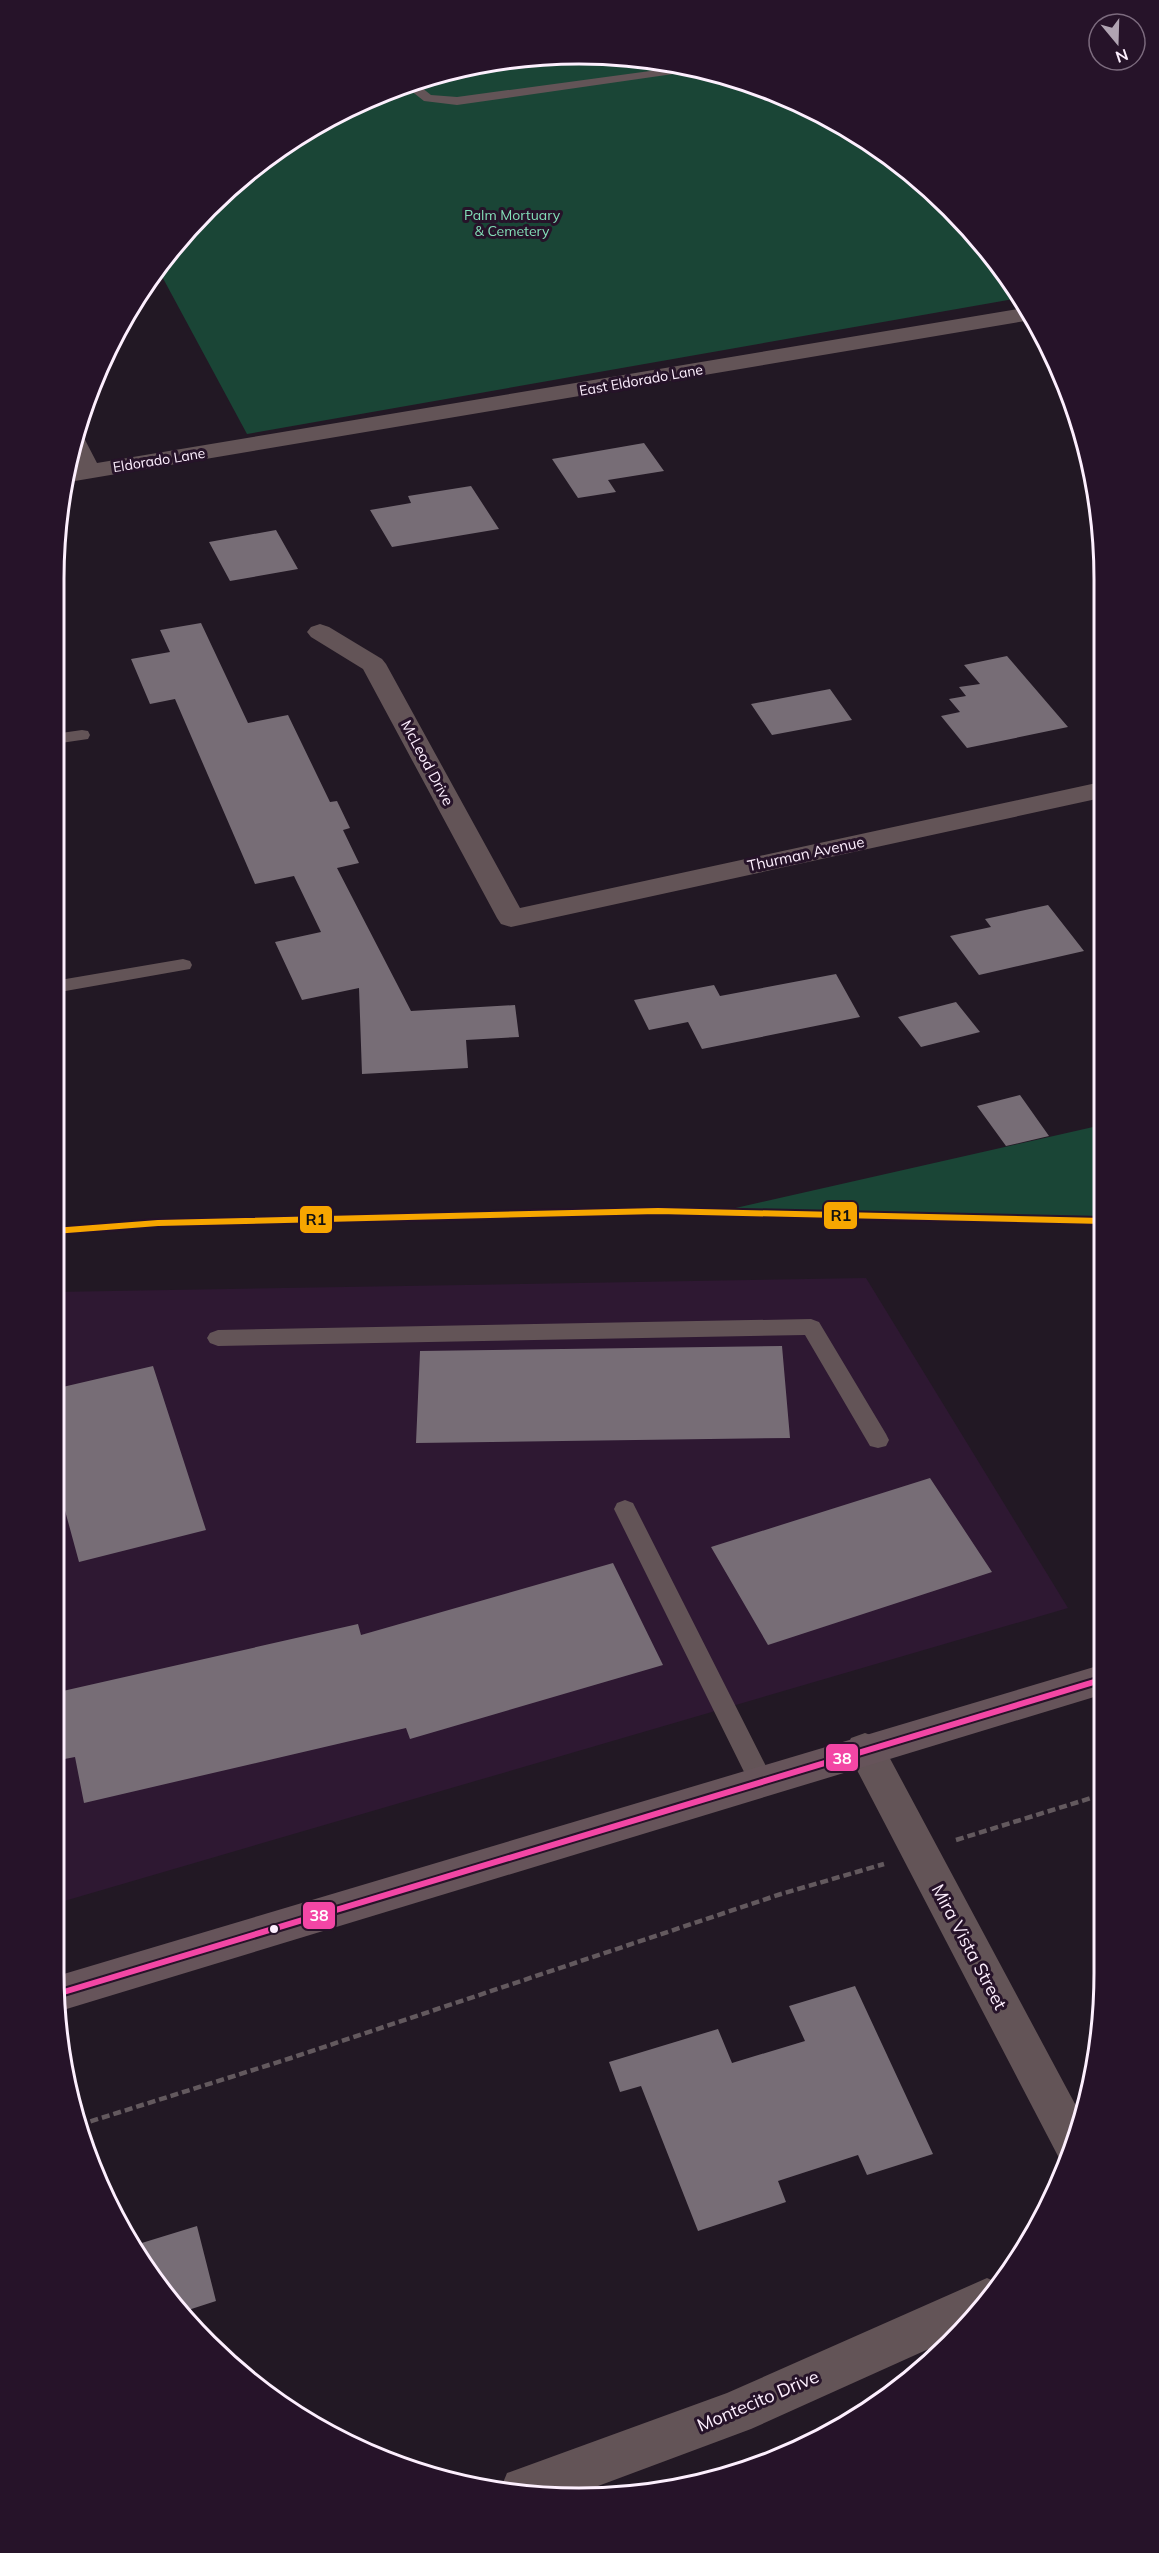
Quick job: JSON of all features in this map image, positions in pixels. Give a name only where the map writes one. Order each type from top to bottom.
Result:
[{"type":"main road","points":[[65,1992],[762,1783],[865,1749],[1094,1683]]},
{"type":"street","name":"East Eldorado Lane","points":[[254,445],[1022,315]]},
{"type":"street","name":"Eldorado Lane","points":[[75,474],[254,445]]},
{"type":"street","points":[[80,452],[90,472]]},
{"type":"street","name":"McLeod Drive","points":[[320,632],[373,664],[511,918]]},
{"type":"street","name":"Thurman Avenue","points":[[511,918],[1094,792]]},
{"type":"street","name":"Mira Vista Street","points":[[865,1749],[1069,2134]]},
{"type":"street","name":"Montecito Drive","points":[[535,2486],[734,2414],[972,2307]]},
{"type":"lane","points":[[418,91],[428,98],[457,102],[667,72]]},
{"type":"lane","points":[[64,738],[82,735]]},
{"type":"lane","points":[[64,985],[183,965]]},
{"type":"lane","points":[[218,1338],[811,1327],[878,1440]]},
{"type":"lane","points":[[625,1509],[762,1783]]},
{"type":"path","points":[[87,2123],[291,2058],[781,1894],[920,1854],[952,1841],[1094,1797]]},
{"type":"shaded area","points":[[866,1278],[1068,1608],[64,1901],[64,1292]]},
{"type":"green space","name":"Palm Mortuary & Cemetery","points":[[580,64],[647,69],[713,82],[777,104],[837,133],[866,151],[919,192],[967,240],[1012,299],[247,434],[163,277],[215,215],[240,192],[293,151],[322,133],[382,104],[446,82],[479,74]]},
{"type":"green space","points":[[1094,1127],[1094,1221],[718,1212]]},
{"type":"building","points":[[644,443],[664,471],[608,480],[616,492],[578,498],[552,459]]},
{"type":"building","points":[[471,486],[499,529],[392,547],[370,510],[411,503],[408,496]]},
{"type":"building","points":[[276,530],[298,569],[230,581],[209,542]]},
{"type":"building","points":[[201,623],[248,723],[288,715],[330,802],[337,801],[350,828],[343,830],[359,863],[337,868],[411,1011],[515,1005],[519,1037],[466,1040],[468,1068],[362,1074],[359,988],[302,1000],[275,942],[321,932],[294,876],[255,884],[175,699],[150,704],[131,659],[170,652],[160,630]]},
{"type":"building","points":[[1007,656],[1068,727],[967,748],[941,716],[960,712],[949,699],[966,696],[959,687],[980,684],[964,665]]},
{"type":"building","points":[[830,689],[852,720],[772,735],[751,704]]},
{"type":"building","points":[[1048,905],[1084,951],[979,975],[950,936],[991,927],[985,919]]},
{"type":"building","points":[[836,974],[860,1017],[702,1049],[688,1022],[649,1030],[634,1000],[714,985],[720,996]]},
{"type":"building","points":[[956,1002],[980,1032],[921,1047],[898,1017]]},
{"type":"building","points":[[1020,1095],[1049,1136],[1006,1146],[977,1106]]},
{"type":"building","points":[[782,1346],[790,1438],[416,1443],[420,1351]]},
{"type":"building","points":[[153,1366],[206,1530],[79,1562],[64,1507],[64,1387]]},
{"type":"building","points":[[930,1478],[992,1572],[768,1645],[711,1547]]},
{"type":"building","points":[[613,1563],[663,1665],[410,1739],[406,1728],[84,1803],[75,1757],[64,1759],[64,1691],[358,1624],[361,1635]]},
{"type":"building","points":[[855,1986],[933,2154],[867,2175],[858,2155],[778,2181],[786,2202],[698,2231],[641,2086],[620,2092],[609,2062],[718,2029],[732,2063],[805,2041],[789,2006]]},
{"type":"building","points":[[197,2226],[216,2301],[189,2310],[141,2243]]},
{"type":"transit line","name":"R1","points":[[64,1230],[158,1223],[658,1211],[1094,1221]]},
{"type":"transit line","name":"38","points":[[65,1992],[1094,1682]]}]
